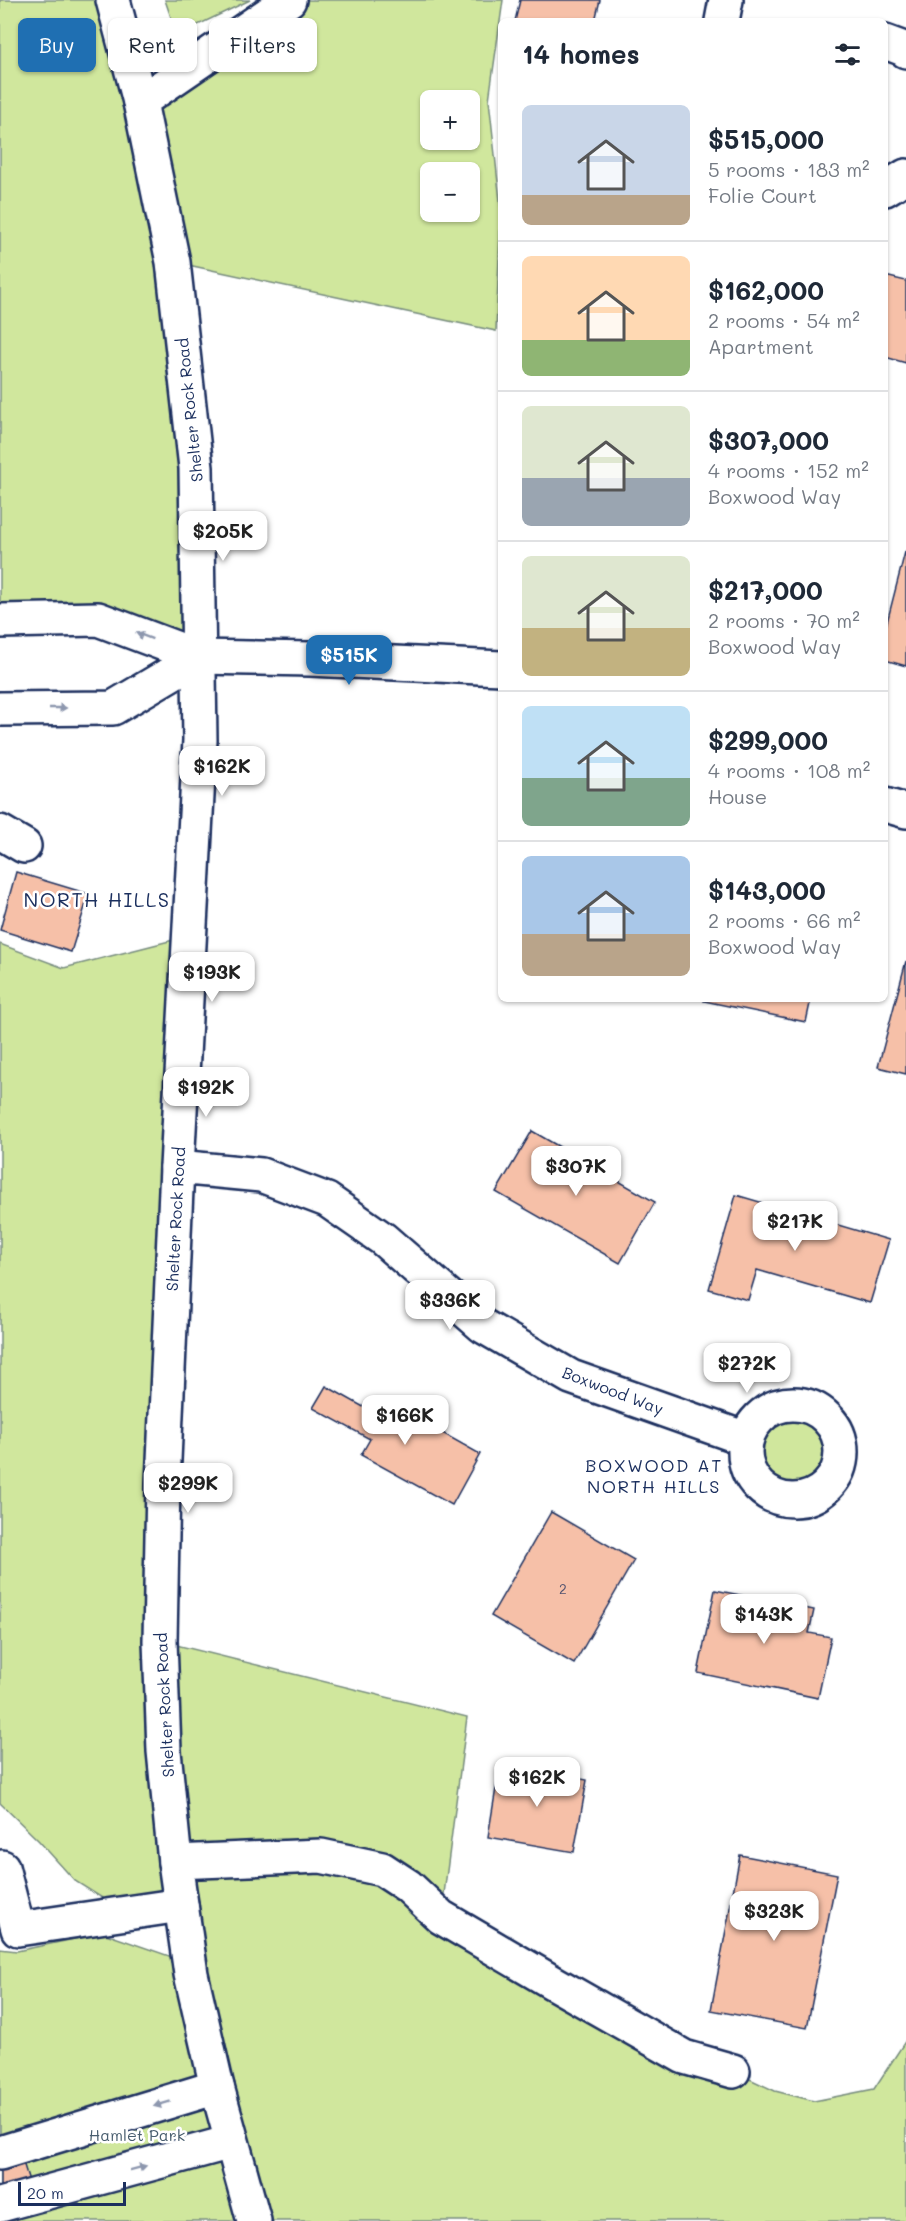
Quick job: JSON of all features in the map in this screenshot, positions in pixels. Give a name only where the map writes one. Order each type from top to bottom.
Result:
[{"type":"main road","name":"Shelter Rock Road","points":[[113,0],[140,102],[173,262],[196,468],[200,740],[163,1483],[160,1641],[164,1751],[175,1862],[191,1974],[231,2142],[254,2221]]},
{"type":"main road","points":[[140,102],[289,0]]},
{"type":"main road","points":[[723,18],[726,0]]},
{"type":"main road","points":[[888,43],[906,51]]},
{"type":"main road","points":[[888,187],[906,176]]},
{"type":"main road","points":[[0,621],[98,619],[199,657],[310,658],[498,668]]},
{"type":"main road","points":[[0,709],[113,708],[199,657]]},
{"type":"main road","points":[[888,806],[906,811]]},
{"type":"main road","name":"Boxwood Way","points":[[177,1167],[261,1175],[327,1200],[383,1239],[483,1326],[572,1377],[746,1439]]},
{"type":"main road","points":[[175,1862],[321,1856],[382,1869],[408,1886],[441,1917],[552,1982],[684,2057],[733,2071]]},
{"type":"main road","points":[[2,1867],[18,1929],[181,1905]]},
{"type":"main road","points":[[0,2152],[218,2087]]},
{"type":"main road","points":[[0,2205],[231,2142]]},
{"type":"green space","points":[[0,0],[113,0],[118,18],[108,18],[108,72],[132,72],[140,101],[183,72],[197,72],[197,62],[209,54],[209,72],[317,72],[317,18],[262,18],[289,0],[503,0],[500,18],[498,18],[498,36],[489,100],[498,182],[496,331],[174,262],[199,657],[98,619],[0,621]]},
{"type":"green space","points":[[165,0],[250,0],[197,25],[197,18],[171,18]]},
{"type":"green space","name":"Hamlet Park","points":[[189,936],[160,1641],[467,1717],[441,1917],[775,2091],[814,2101],[874,2089],[906,2040],[906,2221],[0,2221],[0,1949],[17,1951],[103,1933],[189,1963],[180,1905],[126,1913],[75,1881],[0,1803],[0,944],[64,968]]},
{"type":"green space","points":[[793,1404],[811,1408],[827,1418],[837,1434],[841,1452],[837,1470],[827,1486],[811,1496],[793,1500],[775,1496],[759,1486],[749,1470],[745,1452],[749,1434],[759,1418],[775,1408]]},
{"type":"building","points":[[520,0],[600,0],[596,18],[516,18]]},
{"type":"building","points":[[888,277],[906,281],[906,363],[888,358]]},
{"type":"building","points":[[906,552],[906,666],[888,661],[888,618]]},
{"type":"building","points":[[16,872],[89,894],[71,952],[0,930]]},
{"type":"building","points":[[906,961],[906,1074],[878,1067]]},
{"type":"building","points":[[709,1002],[810,1002],[806,1022]]},
{"type":"building","points":[[532,1131],[655,1202],[620,1263],[496,1192]]},
{"type":"building","points":[[736,1195],[889,1240],[870,1303],[757,1270],[748,1300],[709,1289]]},
{"type":"building","points":[[326,1386],[383,1418],[391,1404],[480,1454],[452,1505],[361,1455],[370,1439],[313,1408]]},
{"type":"building","points":[[551,1512],[634,1560],[574,1664],[491,1616]]},
{"type":"building","points":[[715,1590],[814,1610],[809,1633],[831,1637],[818,1698],[698,1673]]},
{"type":"building","points":[[500,1764],[587,1780],[574,1852],[488,1837]]},
{"type":"building","points":[[740,1855],[837,1874],[807,2028],[711,2010]]},
{"type":"building","points":[[15,2137],[36,2203],[0,2197],[0,2142]]},
{"type":"district","name":"NORTH HILLS","points":[[97,899]]},
{"type":"district","name":"BOXWOOD AT NORTH HILLS","points":[[654,1475]]}]
